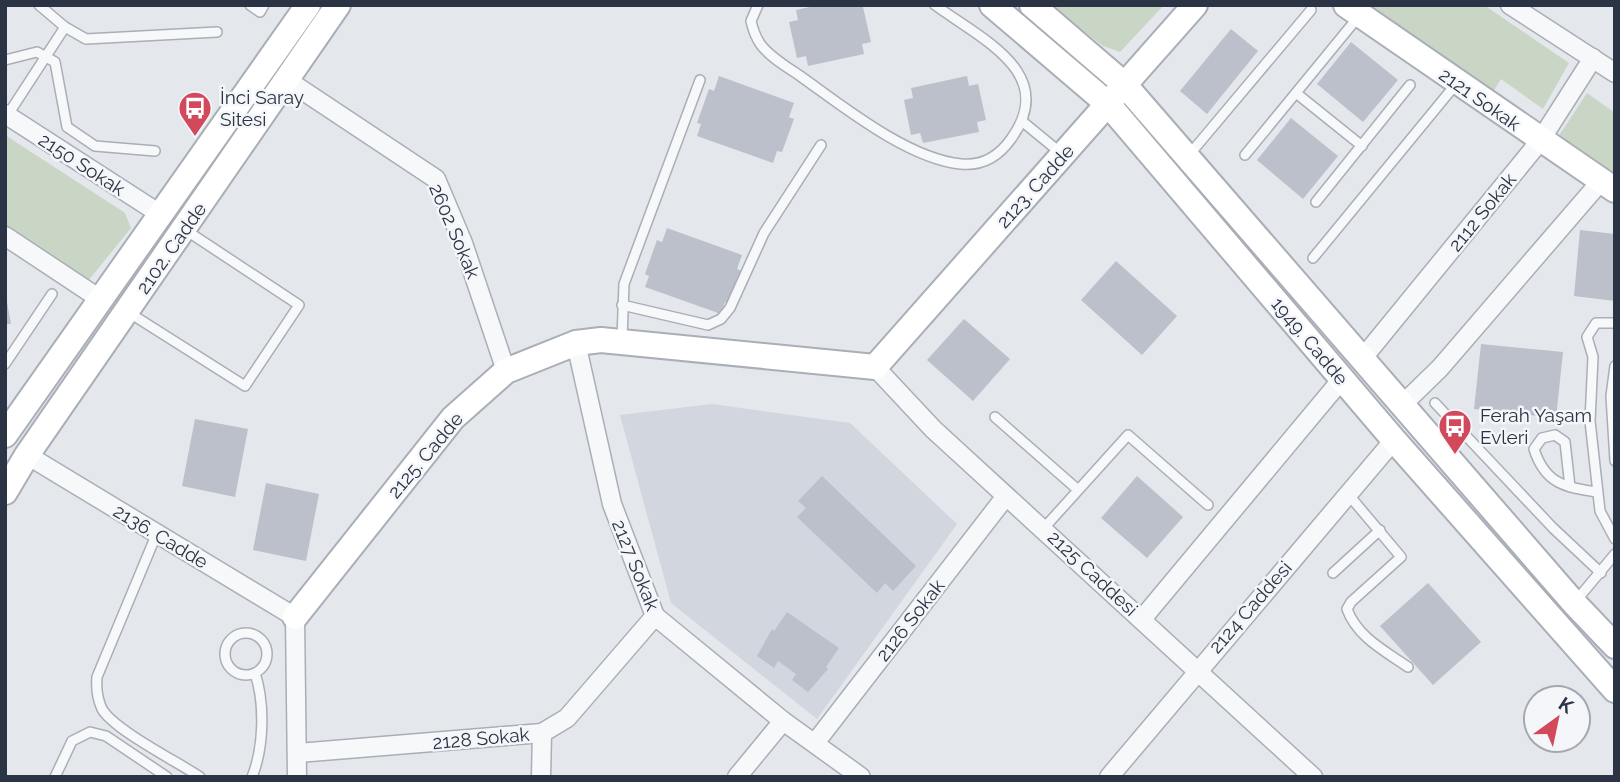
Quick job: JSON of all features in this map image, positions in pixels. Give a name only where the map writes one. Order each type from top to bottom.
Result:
[{"type":"street","name":"2102. Cadde","points":[[5,435],[309,5]]},
{"type":"street","name":"2102. Cadde","points":[[5,492],[27,455],[338,5]]},
{"type":"street","name":"1949. Cadde","points":[[992,5],[1108,104],[1614,694]]},
{"type":"street","name":"1949. Cadde","points":[[1032,5],[1125,85],[1574,603],[1615,646]]},
{"type":"street","name":"2123. Cadde","points":[[875,367],[1195,5]]},
{"type":"street","points":[[1510,5],[1615,72]]},
{"type":"street","name":"2121 Sokak","points":[[1353,10],[1540,141],[1608,185]]},
{"type":"street","name":"2112 Sokak","points":[[1362,359],[1540,141],[1593,58]]},
{"type":"street","name":"2602 Sokak","points":[[286,80],[436,179],[463,243],[506,371]]},
{"type":"street","name":"2150 Sokak","points":[[6,115],[160,214]]},
{"type":"street","points":[[1402,405],[1440,368],[1608,185]]},
{"type":"street","points":[[5,236],[100,299]]},
{"type":"street","name":"2125. Cadde","points":[[295,617],[453,418],[506,371],[576,343],[622,341],[875,367]]},
{"type":"street","name":"2127 Sokak","points":[[576,343],[612,504],[654,616],[783,721],[860,777]]},
{"type":"street","name":"2125 Caddesi","points":[[875,367],[933,429],[1313,777]]},
{"type":"street","points":[[1142,619],[1342,379]]},
{"type":"street","name":"2124 Caddesi","points":[[1109,777],[1394,440]]},
{"type":"street","name":"2136. Cadde","points":[[27,455],[295,617]]},
{"type":"street","name":"2126 Sokak","points":[[815,743],[1006,496]]},
{"type":"street","name":"2128 Sokak","points":[[298,753],[542,733],[567,718],[609,673],[654,616]]},
{"type":"street","points":[[295,617],[297,777]]},
{"type":"street","points":[[737,777],[783,721]]},
{"type":"street","points":[[541,777],[542,733]]},
{"type":"lane","points":[[39,5],[65,27],[86,39],[217,32]]},
{"type":"lane","points":[[250,5],[260,12],[264,5]]},
{"type":"lane","points":[[758,5],[751,21],[768,52],[855,116],[916,149],[951,162],[982,162],[1003,150],[1023,122],[1027,96],[1014,66],[935,5]]},
{"type":"lane","points":[[1188,157],[1311,10]]},
{"type":"lane","points":[[1245,155],[1296,93],[1353,10]]},
{"type":"lane","points":[[6,115],[65,27]]},
{"type":"lane","points":[[5,60],[37,52],[55,62],[67,127],[95,146],[155,151]]},
{"type":"lane","points":[[622,341],[624,284],[699,80]]},
{"type":"lane","points":[[1313,258],[1457,83]]},
{"type":"lane","points":[[1316,202],[1410,85]]},
{"type":"lane","points":[[1296,93],[1362,146]]},
{"type":"lane","points":[[1023,122],[1063,155]]},
{"type":"lane","points":[[622,305],[708,326],[721,319],[730,308],[764,233],[821,145]]},
{"type":"lane","points":[[127,311],[245,386],[299,305],[184,229]]},
{"type":"lane","points":[[5,364],[52,294]]},
{"type":"lane","points":[[1615,323],[1596,323],[1587,337],[1593,357],[1590,421],[1597,492],[1603,521],[1615,539]]},
{"type":"lane","points":[[1615,366],[1611,406],[1615,461]]},
{"type":"lane","points":[[1435,403],[1553,528],[1601,573]]},
{"type":"lane","points":[[995,417],[1077,489]]},
{"type":"lane","points":[[1044,528],[1128,435],[1208,505]]},
{"type":"lane","points":[[1570,487],[1565,442],[1555,435],[1542,438],[1534,449],[1540,467],[1563,486],[1597,492]]},
{"type":"lane","points":[[1348,494],[1401,557],[1351,602],[1348,609],[1352,621],[1363,635],[1408,667]]},
{"type":"lane","points":[[1333,573],[1380,530]]},
{"type":"lane","points":[[157,533],[97,677],[97,693],[103,709],[114,722],[201,777]]},
{"type":"lane","points":[[1574,603],[1615,554]]},
{"type":"lane","points":[[238,634],[256,635],[267,650],[262,668],[255,673],[236,672],[225,658],[230,640],[238,634]]},
{"type":"lane","points":[[252,777],[260,737],[260,699],[255,673]]},
{"type":"lane","points":[[55,777],[72,741],[90,732],[106,736],[167,777]]},
{"type":"shaded area","points":[[712,404],[850,423],[957,524],[817,719],[671,603],[620,415]]},
{"type":"green space","points":[[1050,5],[1164,5],[1120,52],[1103,46]]},
{"type":"green space","points":[[1369,5],[1484,5],[1569,63],[1543,109],[1501,79],[1493,92]]},
{"type":"green space","points":[[1587,93],[1615,113],[1615,174],[1558,137]]},
{"type":"green space","points":[[5,135],[125,213],[131,228],[88,281],[5,233]]},
{"type":"building","points":[[819,5],[863,7],[871,42],[862,44],[864,54],[808,66],[806,56],[797,58],[789,22],[798,20],[796,10]]},
{"type":"building","points":[[1231,29],[1258,51],[1207,114],[1180,91]]},
{"type":"building","points":[[1351,42],[1398,80],[1363,122],[1317,84]]},
{"type":"building","points":[[719,76],[794,103],[789,117],[794,119],[782,152],[777,151],[773,163],[697,136],[701,124],[697,123],[709,89],[714,91]]},
{"type":"building","points":[[967,76],[969,86],[978,84],[986,120],[977,122],[979,132],[923,143],[920,133],[911,135],[904,100],[913,98],[911,88]]},
{"type":"building","points":[[1291,118],[1338,156],[1303,199],[1257,160]]},
{"type":"building","points":[[667,228],[742,255],[737,269],[742,271],[730,304],[725,302],[721,314],[645,287],[649,276],[645,274],[657,240],[662,242]]},
{"type":"building","points":[[1580,230],[1615,234],[1615,301],[1574,296]]},
{"type":"building","points":[[1116,261],[1177,316],[1142,355],[1081,300]]},
{"type":"building","points":[[5,291],[11,324],[5,324]]},
{"type":"building","points":[[964,319],[1010,359],[973,401],[927,360]]},
{"type":"building","points":[[1481,344],[1563,352],[1556,418],[1474,409]]},
{"type":"building","points":[[195,419],[248,429],[235,497],[182,486]]},
{"type":"building","points":[[822,476],[916,566],[893,591],[885,583],[877,593],[797,517],[806,508],[798,501]]},
{"type":"building","points":[[1137,476],[1183,517],[1147,558],[1101,518]]},
{"type":"building","points":[[266,483],[319,494],[306,561],[253,550]]},
{"type":"building","points":[[1428,583],[1481,642],[1433,685],[1380,626]]},
{"type":"building","points":[[787,612],[839,648],[826,667],[828,669],[808,692],[792,680],[796,674],[778,661],[774,668],[757,656],[772,629],[774,631]]},
{"type":"place","name":"İnci Saray Sitesi","points":[[195,138]]},
{"type":"place","name":"Ferah Yaşam Evleri","points":[[1455,456]]}]
